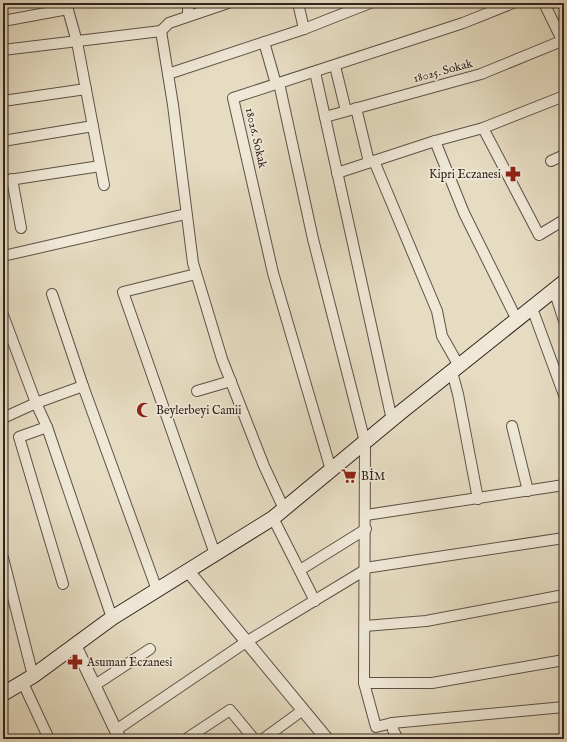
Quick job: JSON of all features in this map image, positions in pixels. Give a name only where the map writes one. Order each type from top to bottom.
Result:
[{"type":"main road","points":[[3,694],[28,679],[112,618],[273,518],[559,286]]},
{"type":"street","points":[[188,3],[188,16]]},
{"type":"street","points":[[3,50],[161,31],[169,23],[228,3]]},
{"type":"street","points":[[298,3],[304,29]]},
{"type":"street","points":[[168,74],[304,29],[370,3]]},
{"type":"street","name":"18026. Sokak","points":[[331,470],[273,273],[233,98],[463,23],[513,3]]},
{"type":"street","points":[[544,3],[564,41]]},
{"type":"street","points":[[3,21],[67,6],[77,42],[104,185]]},
{"type":"street","points":[[161,31],[186,214],[196,274],[222,359],[264,466],[284,509]]},
{"type":"street","name":"18025. Sokak","points":[[325,116],[481,74],[564,41]]},
{"type":"street","points":[[264,42],[278,84],[313,240],[365,442],[366,569],[364,682],[376,727],[392,723],[564,707]]},
{"type":"street","points":[[335,66],[372,162],[437,311],[442,336],[455,369],[458,394],[478,499]]},
{"type":"street","points":[[315,72],[392,420]]},
{"type":"street","points":[[3,101],[86,89]]},
{"type":"street","points":[[337,173],[435,141],[483,128],[564,96]]},
{"type":"street","points":[[3,141],[93,126]]},
{"type":"street","points":[[483,128],[539,234],[564,220]]},
{"type":"street","points":[[435,141],[464,213],[516,320]]},
{"type":"street","points":[[551,161],[564,155]]},
{"type":"street","points":[[21,228],[7,180],[100,166]]},
{"type":"street","points":[[3,256],[186,214]]},
{"type":"street","points":[[196,274],[123,292],[215,554]]},
{"type":"street","points":[[559,286],[564,321]]},
{"type":"street","points":[[52,294],[83,386],[157,590]]},
{"type":"street","points":[[532,308],[564,395]]},
{"type":"street","points":[[3,315],[36,403],[47,427],[112,618]]},
{"type":"street","points":[[197,391],[231,381]]},
{"type":"street","points":[[3,418],[36,403],[83,386]]},
{"type":"street","points":[[512,426],[528,491]]},
{"type":"street","points":[[47,427],[19,437],[63,584]]},
{"type":"street","points":[[366,515],[564,486]]},
{"type":"street","points":[[273,518],[315,601]]},
{"type":"street","points":[[300,570],[366,529]]},
{"type":"street","points":[[75,645],[118,735],[246,642],[366,569],[564,538]]},
{"type":"street","points":[[3,558],[28,679],[49,739]]},
{"type":"street","points":[[188,571],[327,739]]},
{"type":"street","points":[[365,626],[426,620],[564,595]]},
{"type":"street","points":[[95,685],[150,649]]},
{"type":"street","points":[[364,682],[432,682],[564,660]]},
{"type":"street","points":[[186,739],[230,710],[254,739]]},
{"type":"street","points":[[263,739],[303,710]]},
{"type":"street","points":[[392,723],[393,730],[398,739]]},
{"type":"place","name":"Kipri Eczanesi","points":[[513,174]]},
{"type":"place","name":"Beylerbeyi Camii","points":[[144,410]]},
{"type":"place","name":"BİM","points":[[349,476]]},
{"type":"place","name":"Asuman Eczanesi","points":[[75,662]]}]
